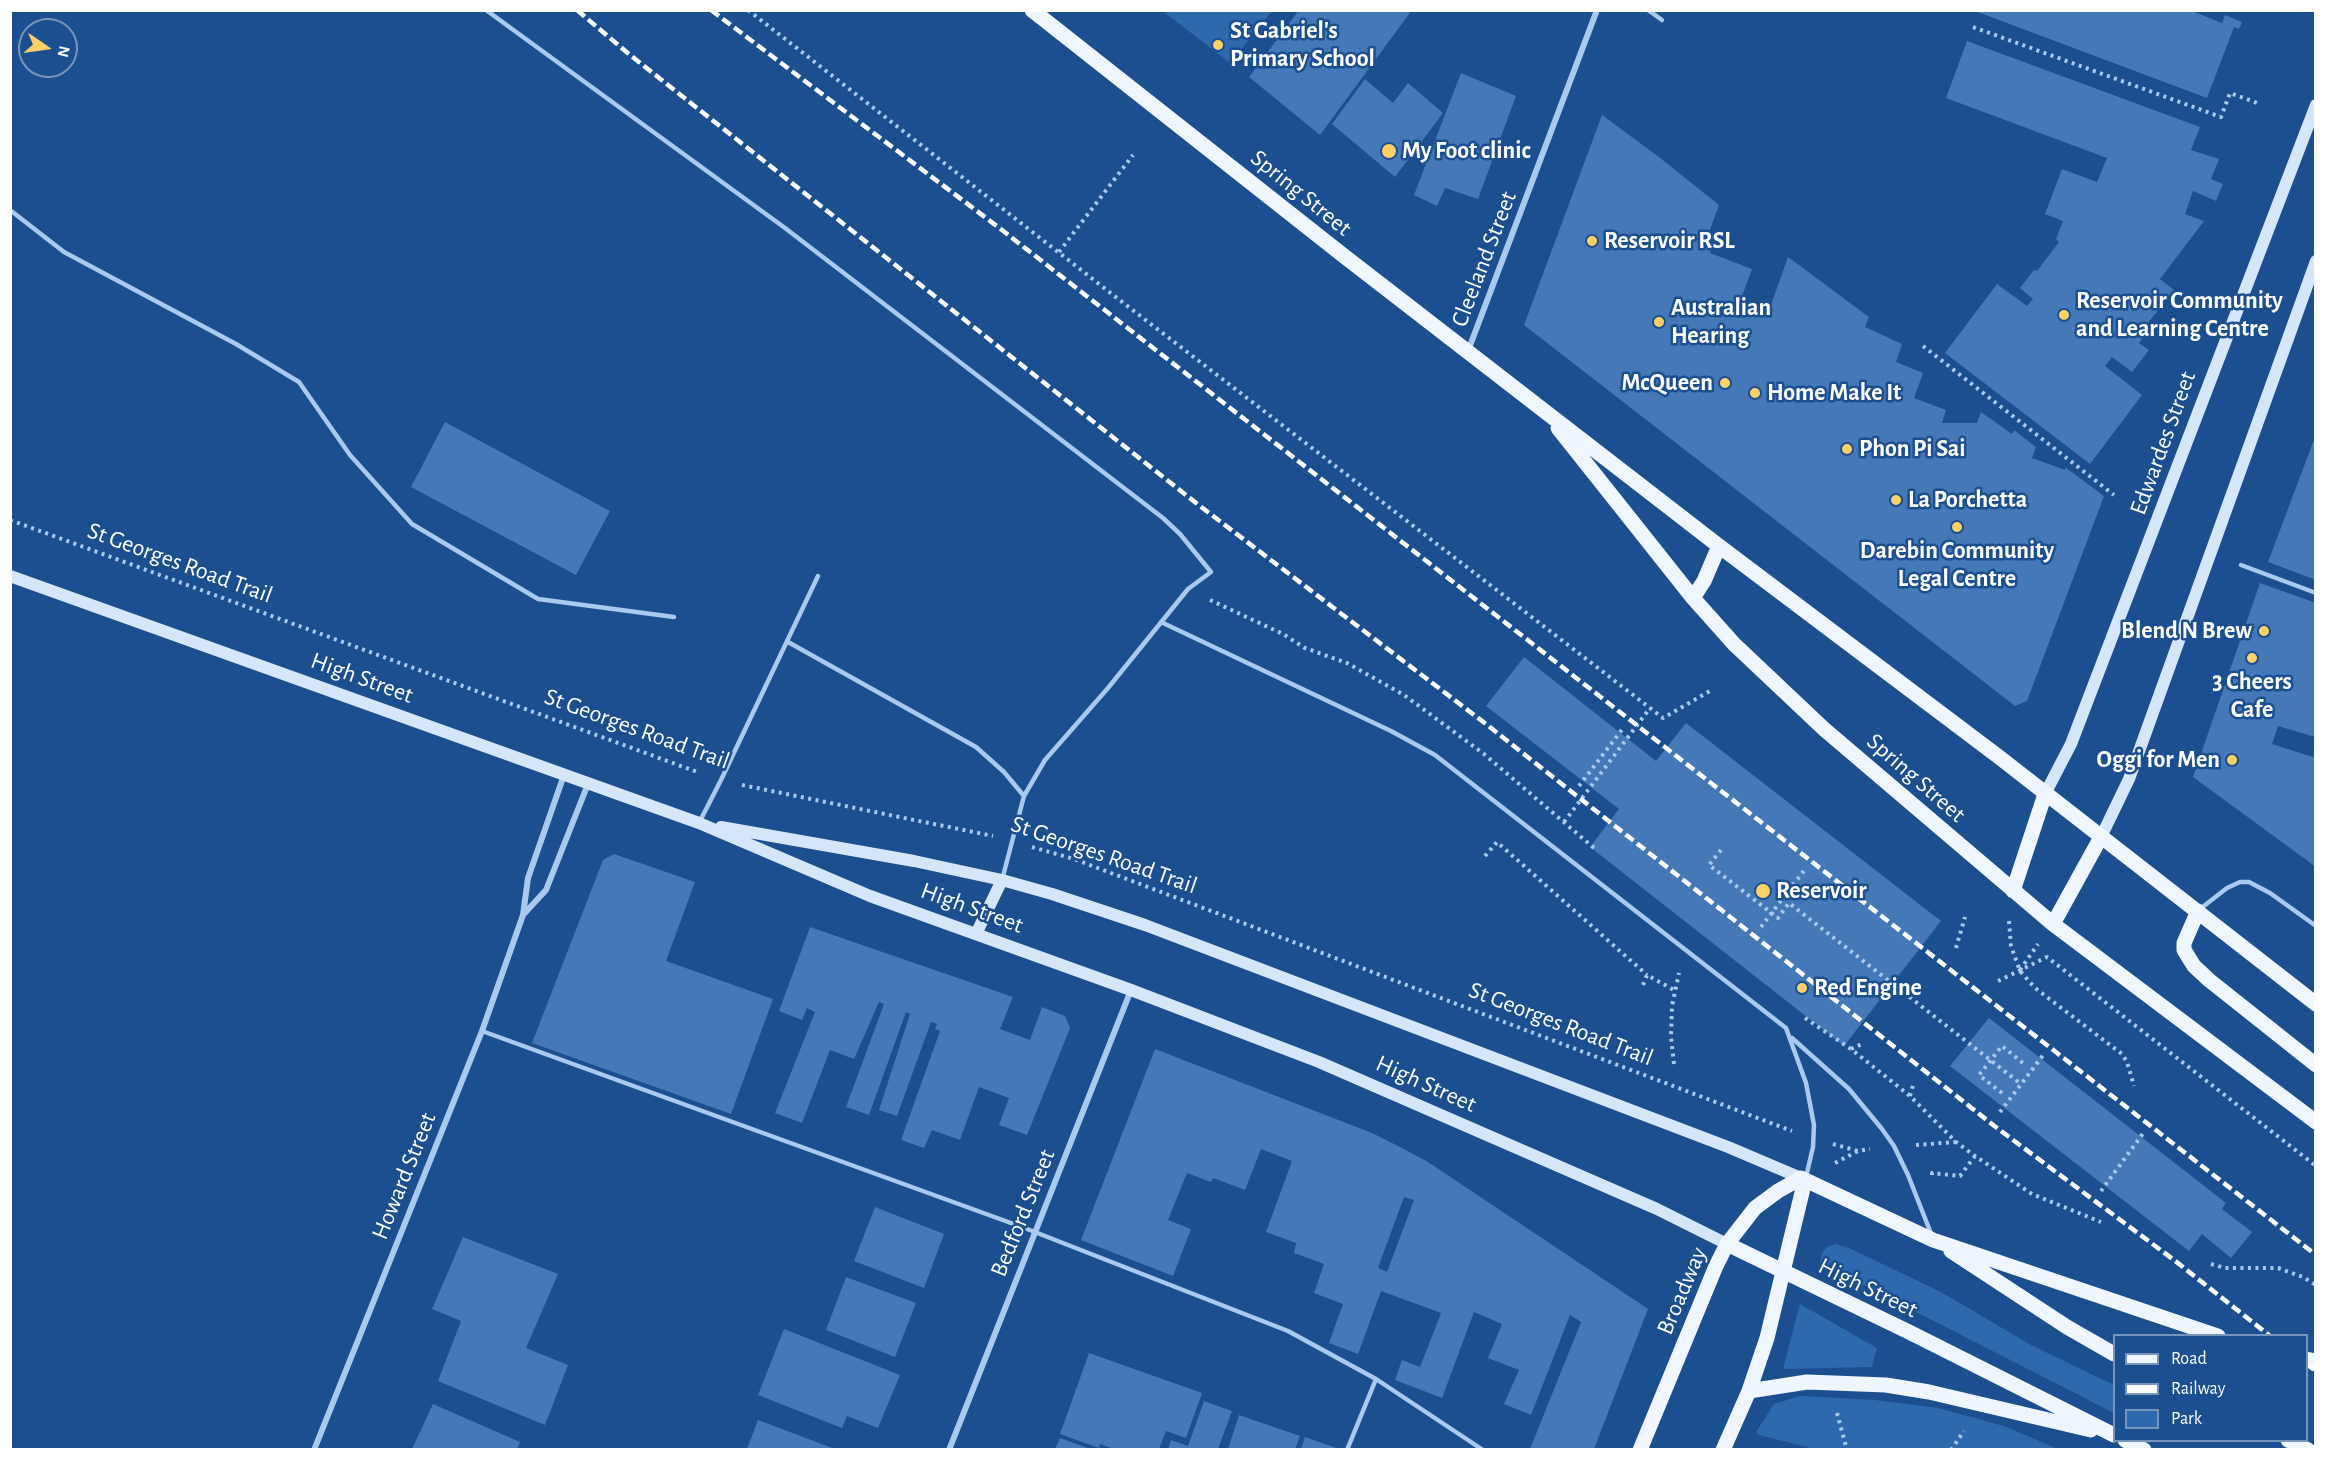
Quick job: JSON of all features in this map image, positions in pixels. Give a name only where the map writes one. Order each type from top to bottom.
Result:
[{"type":"main road","name":"Spring Street","points":[[1032,10],[1719,546],[2198,911],[2316,1004]]},
{"type":"main road","name":"Edwardes Street","points":[[2045,794],[2071,744],[2289,169],[2316,105]]},
{"type":"main road","points":[[2053,924],[2101,837],[2129,779],[2316,261]]},
{"type":"main road","name":"Spring Street","points":[[1543,409],[1693,598],[1734,644],[1824,729],[2053,924],[2316,1122]]},
{"type":"main road","points":[[1693,598],[1704,581],[1719,546]]},
{"type":"main road","name":"High Street","points":[[10,576],[699,823],[870,896],[1131,990],[1346,1074],[1657,1209],[2113,1435]]},
{"type":"main road","points":[[2013,891],[2045,794]]},
{"type":"main road","name":"High Street","points":[[699,823],[914,861],[1002,880],[1144,925],[1717,1142],[1803,1179],[1933,1240],[2215,1334]]},
{"type":"main road","points":[[976,934],[1002,880]]},
{"type":"main road","points":[[2198,911],[2184,943],[2184,950],[2194,966],[2316,1065]]},
{"type":"main road","points":[[1724,1449],[1749,1391],[1767,1338],[1803,1179]]},
{"type":"main road","name":"Broadway","points":[[1640,1449],[1727,1244],[1755,1208],[1778,1191],[1803,1179]]},
{"type":"main road","name":"High Street","points":[[1933,1240],[2067,1327],[2113,1353]]},
{"type":"main road","points":[[1749,1391],[1807,1382],[1886,1385],[1929,1392],[2113,1436]]},
{"type":"main road","points":[[2293,1442],[2308,1449]]},
{"type":"street","name":"Cleeland Street","points":[[1468,351],[1597,10]]},
{"type":"street","name":"Howard Street","points":[[314,1449],[482,1031],[523,915],[528,878],[564,775]]},
{"type":"street","name":"Howard Street","points":[[523,915],[546,890],[588,784]]},
{"type":"street","name":"Bedford Street","points":[[949,1449],[1131,990]]},
{"type":"lane","points":[[486,10],[785,228],[1173,527],[1211,572],[1188,589],[1045,760],[1024,796],[1002,880]]},
{"type":"lane","points":[[1648,10],[1662,20]]},
{"type":"lane","points":[[10,210],[64,252],[236,344],[299,382],[350,455],[412,524],[538,599],[674,617]]},
{"type":"lane","points":[[2241,565],[2316,594]]},
{"type":"lane","points":[[699,823],[818,576]]},
{"type":"lane","points":[[1161,622],[1391,730],[1435,755],[1786,1028],[1809,1097],[1814,1125],[1814,1140],[1803,1179]]},
{"type":"lane","points":[[788,642],[976,747],[1004,772],[1024,796]]},
{"type":"lane","points":[[2198,911],[2227,888],[2244,882],[2270,893],[2316,926]]},
{"type":"lane","points":[[482,1031],[1035,1232],[1288,1331],[1376,1379],[1483,1449]]},
{"type":"lane","points":[[1790,1036],[1849,1089],[1894,1146],[1933,1240]]},
{"type":"lane","points":[[1347,1449],[1376,1379]]},
{"type":"path","points":[[748,10],[1664,718],[1710,691]]},
{"type":"path","points":[[1973,27],[2221,117],[2230,93],[2260,104]]},
{"type":"path","points":[[1059,252],[1133,155]]},
{"type":"path","points":[[1923,346],[2114,495]]},
{"type":"path","name":"St Georges Road Trail","points":[[10,520],[721,780],[1011,841],[1074,859],[1814,1140],[1858,1151],[1956,1142]]},
{"type":"path","points":[[1563,822],[1650,708]]},
{"type":"path","points":[[1580,786],[1624,727]]},
{"type":"path","points":[[1485,856],[1497,842],[1647,975],[1674,990]]},
{"type":"path","points":[[1721,850],[1709,865],[1778,918],[1789,903]]},
{"type":"path","points":[[1761,927],[1806,868]]},
{"type":"path","points":[[2013,891],[2008,932],[2020,971],[2035,988],[2122,1054],[2127,1062],[2134,1086]]},
{"type":"path","points":[[1783,898],[2021,1084]]},
{"type":"path","points":[[1956,948],[1965,917]]},
{"type":"path","points":[[1674,1064],[1671,1021],[1674,990],[1686,950]]},
{"type":"path","points":[[1998,981],[2047,957],[2316,1166]]},
{"type":"path","points":[[1643,985],[1647,975]]},
{"type":"path","points":[[1851,1049],[1864,1043]]},
{"type":"path","points":[[2002,1093],[1979,1075],[2002,1046],[2023,1063]]},
{"type":"path","points":[[2000,1112],[2044,1054]]},
{"type":"path","points":[[1914,1082],[1910,1096],[1956,1142],[2032,1194],[2101,1222]]},
{"type":"path","points":[[2101,1191],[2144,1131]]},
{"type":"path","points":[[1921,1208],[1932,1173],[1960,1176],[1975,1156]]},
{"type":"path","points":[[2211,1264],[2225,1268],[2278,1268],[2294,1273],[2316,1285]]},
{"type":"path","points":[[1837,1413],[1847,1449]]},
{"type":"path","points":[[1951,1449],[1964,1431]]},
{"type":"green space","points":[[1165,10],[1272,11],[1230,63],[1164,12]]},
{"type":"green space","points":[[1835,1244],[1849,1248],[1941,1292],[2031,1345],[2113,1385],[2113,1412],[1820,1263],[1822,1252]]},
{"type":"green space","points":[[1800,1304],[1877,1348],[1872,1367],[1783,1369]]},
{"type":"green space","points":[[1800,1396],[1875,1400],[1938,1408],[2004,1426],[2058,1449],[1814,1449],[1759,1435],[1756,1432],[1774,1404]]},
{"type":"building","points":[[1299,10],[1412,10],[1320,135],[1249,77]]},
{"type":"building","points":[[2189,10],[2222,23],[2225,15],[2242,22],[2239,29],[2234,27],[2207,98],[1975,11]]},
{"type":"building","name":"Reservoir Community and Learning Centre","points":[[1967,41],[2200,127],[2191,150],[2219,159],[2211,179],[2223,184],[2216,201],[2193,191],[2185,214],[2204,221],[2160,279],[2174,290],[2148,323],[2152,326],[2139,343],[2149,350],[2132,372],[2112,357],[2105,366],[2142,395],[2090,464],[1945,353],[1997,284],[2027,306],[2033,299],[2020,288],[2034,270],[2037,271],[2059,242],[2056,239],[2063,221],[2045,214],[2062,169],[2097,182],[2107,158],[1946,98]]},
{"type":"building","points":[[1461,73],[1516,96],[1478,199],[1445,188],[1437,206],[1414,195]]},
{"type":"building","name":"My Foot clinic","points":[[1365,79],[1393,103],[1408,83],[1443,113],[1395,177],[1332,124]]},
{"type":"building","points":[[1602,115],[1719,205],[1707,238],[1714,241],[1710,253],[1752,269],[1738,307],[1767,316],[1788,257],[1869,317],[1865,327],[1902,344],[1896,362],[1923,373],[1914,398],[1946,410],[1942,423],[1977,423],[1981,412],[2012,434],[2014,430],[2036,447],[2032,458],[2065,470],[2065,467],[2104,496],[2027,701],[2015,706],[1524,325]]},
{"type":"building","points":[[445,422],[610,511],[576,575],[411,487]]},
{"type":"building","points":[[2316,437],[2316,580],[2268,562]]},
{"type":"building","points":[[2260,583],[2316,603],[2316,735],[2315,737],[2278,726],[2272,744],[2316,758],[2316,867],[2193,777]]},
{"type":"building","points":[[1524,657],[1656,761],[1686,723],[1941,921],[1844,1046],[1590,847],[1619,809],[1486,706]]},
{"type":"building","points":[[614,854],[695,882],[666,961],[773,999],[731,1114],[532,1043],[603,860]]},
{"type":"building","points":[[810,927],[1013,997],[1000,1029],[1030,1040],[1042,1007],[1065,1016],[1070,1028],[1027,1135],[999,1125],[1009,1098],[979,1087],[960,1140],[932,1130],[924,1148],[901,1140],[940,1031],[935,1029],[937,1024],[931,1022],[897,1116],[879,1110],[910,1014],[906,1012],[869,1115],[846,1107],[884,1004],[879,1002],[854,1059],[830,1050],[802,1123],[775,1113],[815,1012],[807,1008],[802,1020],[779,1011]]},
{"type":"building","points":[[1989,1018],[2226,1203],[2222,1209],[2252,1232],[2231,1258],[2202,1234],[2189,1251],[1950,1066]]},
{"type":"building","points":[[1155,1049],[1372,1133],[1400,1147],[1428,1162],[1648,1309],[1594,1449],[1530,1449],[1581,1322],[1570,1315],[1531,1415],[1504,1404],[1519,1370],[1488,1358],[1502,1324],[1474,1312],[1442,1398],[1395,1380],[1402,1360],[1420,1367],[1441,1313],[1381,1291],[1358,1354],[1329,1343],[1343,1304],[1314,1293],[1324,1264],[1294,1253],[1296,1243],[1266,1232],[1292,1161],[1261,1149],[1245,1190],[1213,1178],[1211,1182],[1187,1173],[1168,1220],[1191,1229],[1173,1276],[1081,1240]],"holes":[[[1404,1197],[1414,1200],[1387,1272],[1378,1268]]]},
{"type":"building","points":[[875,1207],[944,1234],[924,1288],[854,1261]]},
{"type":"building","points":[[463,1237],[558,1274],[526,1348],[568,1365],[545,1425],[438,1381],[461,1321],[432,1309]]},
{"type":"building","points":[[846,1277],[916,1303],[895,1357],[826,1330]]},
{"type":"building","points":[[784,1329],[900,1375],[878,1428],[847,1416],[842,1428],[758,1395]]},
{"type":"building","points":[[1089,1353],[1202,1393],[1186,1438],[1166,1431],[1159,1449],[1114,1449],[1100,1444],[1099,1448],[1060,1434]]},
{"type":"building","points":[[1204,1401],[1232,1411],[1218,1449],[1168,1449],[1171,1440],[1188,1446]]},
{"type":"building","points":[[433,1404],[520,1442],[517,1449],[412,1449]]},
{"type":"building","points":[[1239,1415],[1300,1436],[1295,1449],[1228,1449]]},
{"type":"building","points":[[758,1420],[835,1449],[747,1449]]},
{"type":"building","points":[[1305,1437],[1339,1449],[1301,1449]]},
{"type":"building","points":[[1060,1438],[1090,1449],[1055,1449]]},
{"type":"railway","points":[[577,10],[630,55],[1196,503],[1486,724],[1997,1128],[2174,1260],[2267,1334]]},
{"type":"railway","points":[[711,10],[1002,230],[2316,1255]]},
{"type":"railway","points":[[2308,1365],[2316,1371]]},
{"type":"place","name":"St Gabriel's Primary School","points":[[1218,45]]},
{"type":"place","name":"My Foot clinic","points":[[1389,151]]},
{"type":"place","name":"Reservoir RSL","points":[[1592,241]]},
{"type":"place","name":"Reservoir Community and Learning Centre","points":[[2064,315]]},
{"type":"place","name":"Australian Hearing","points":[[1659,322]]},
{"type":"place","name":"McQueen","points":[[1725,383]]},
{"type":"place","name":"Home Make It","points":[[1755,393]]},
{"type":"place","name":"Phon Pi Sai","points":[[1847,449]]},
{"type":"place","name":"La Porchetta","points":[[1896,500]]},
{"type":"place","name":"Darebin Community Legal Centre","points":[[1957,527]]},
{"type":"place","name":"Blend N Brew","points":[[2264,631]]},
{"type":"place","name":"3 Cheers Cafe","points":[[2252,658]]},
{"type":"place","name":"Oggi for Men","points":[[2232,760]]},
{"type":"place","name":"Reservoir","points":[[1763,891]]},
{"type":"place","name":"Red Engine","points":[[1802,988]]}]
